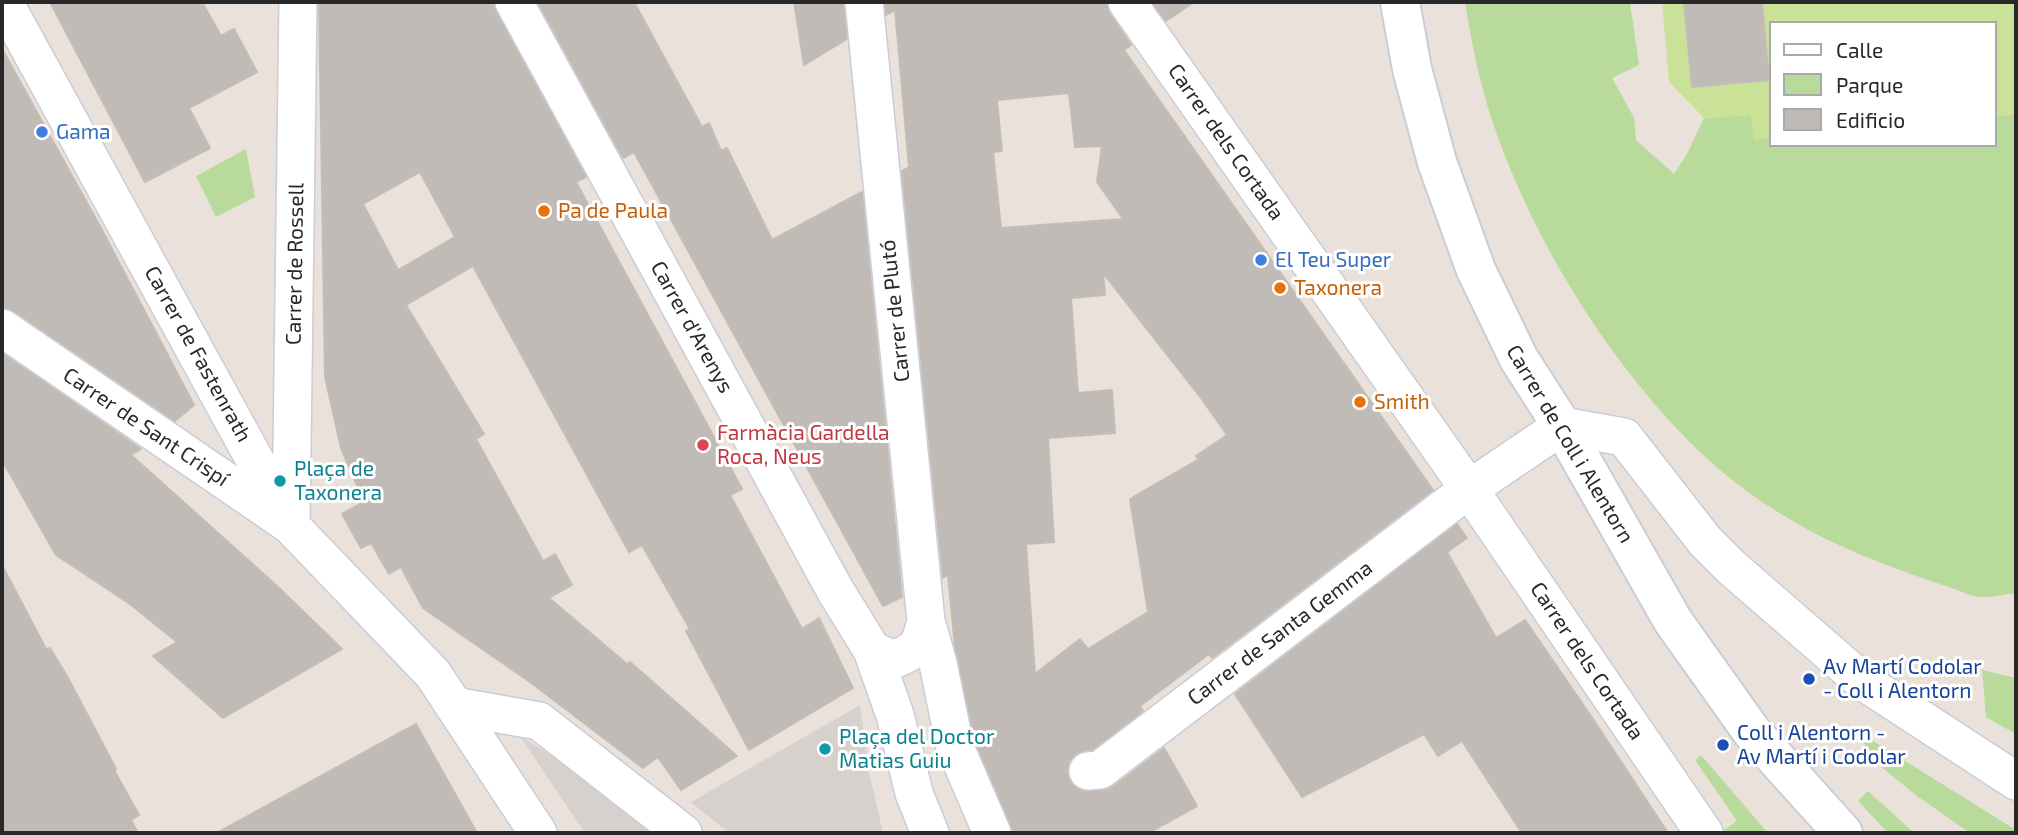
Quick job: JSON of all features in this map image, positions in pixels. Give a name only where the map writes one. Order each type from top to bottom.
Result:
[{"type":"street","name":"Carrer de Fastenrath","points":[[4,2],[291,526],[433,674],[454,706]]},
{"type":"street","name":"Carrer de Rossell","points":[[291,526],[298,2]]},
{"type":"street","name":"Carrer d'Arenys","points":[[514,2],[835,590],[872,650],[895,715],[914,793],[930,833]]},
{"type":"street","name":"Carrer de Plutó","points":[[864,2],[926,621],[938,663],[955,747],[992,833]]},
{"type":"street","name":"Carrer dels Cortada","points":[[1128,2],[1469,489],[1704,833]]},
{"type":"street","name":"Carrer de Coll i Alentorn","points":[[1400,2],[1423,117],[1452,207],[1476,270],[1518,359],[1562,426],[1673,621],[1752,732],[1843,833]]},
{"type":"street","name":"Carrer de Sant Crispí","points":[[2,328],[291,526]]},
{"type":"street","points":[[1469,489],[1562,426],[1624,437],[1704,541],[1751,585],[1861,680],[2016,782]]},
{"type":"street","name":"Carrer de Santa Gemma","points":[[1088,771],[1100,770],[1469,489]]},
{"type":"street","points":[[872,650],[893,660],[908,653],[919,644],[926,621]]},
{"type":"street","points":[[454,706],[538,833]]},
{"type":"street","points":[[454,706],[539,721],[683,833]]},
{"type":"green space","points":[[1465,2],[1630,2],[1639,65],[1612,78],[1634,118],[1636,140],[1674,174],[1704,118],[1751,115],[1754,139],[1770,138],[1770,147],[1997,147],[1997,116],[2016,114],[2016,593],[1979,597],[1850,550],[1759,500],[1699,451],[1635,381],[1578,300],[1553,257],[1511,170],[1489,111]]},
{"type":"green space","points":[[1662,2],[2016,2],[2016,114],[1997,116],[1997,21],[1770,21],[1770,138],[1754,140],[1751,115],[1704,118],[1669,82]]},
{"type":"green space","points":[[246,149],[255,197],[216,217],[196,176]]},
{"type":"green space","points":[[1982,670],[2016,678],[2016,734],[1986,717]]},
{"type":"green space","points":[[1865,736],[2016,830],[2016,833],[1970,833],[1879,765],[1862,741]]},
{"type":"green space","points":[[1701,755],[1768,833],[1721,832],[1737,821],[1695,760]]},
{"type":"green space","points":[[1868,791],[1914,833],[1888,833],[1858,801]]},
{"type":"shaded area","name":"Plaça del Doctor Matias Guiu","points":[[860,705],[869,772],[883,833],[729,833],[691,802]]},
{"type":"shaded area","points":[[520,736],[591,780],[655,833],[585,833]]},
{"type":"building","points":[[50,2],[202,2],[221,36],[234,29],[257,72],[189,108],[210,148],[145,182]]},
{"type":"building","points":[[319,2],[493,2],[586,177],[576,182],[742,489],[730,495],[802,629],[819,618],[853,688],[749,750],[686,631],[690,629],[642,545],[629,552],[473,266],[406,305],[484,434],[476,439],[543,561],[555,554],[572,585],[549,598],[627,664],[630,662],[737,756],[681,790],[658,757],[643,768],[530,682],[423,608],[401,567],[389,574],[371,543],[361,548],[342,514],[364,502],[341,448],[325,377]],"holes":[[[420,172],[455,237],[398,270],[363,204]]]},
{"type":"building","points":[[538,2],[634,2],[702,127],[709,123],[721,151],[727,148],[772,240],[862,192],[902,597],[883,606],[634,152],[623,158]]},
{"type":"building","points":[[794,2],[843,2],[847,39],[804,65]]},
{"type":"building","points":[[885,2],[1106,2],[1110,14],[1131,45],[1124,50],[1433,490],[1212,658],[1209,654],[1140,706],[1143,711],[1092,750],[1077,753],[1069,761],[1067,772],[1071,783],[1080,790],[1102,791],[1113,787],[1164,748],[1197,806],[1148,833],[1013,833],[975,741],[955,647],[948,575],[943,578],[902,171],[909,167],[895,10],[886,15]],"holes":[[[1069,93],[1075,147],[1102,146],[1097,182],[1123,219],[1001,228],[993,152],[1002,151],[997,100]],[[1103,273],[1227,435],[1196,456],[1199,459],[1130,499],[1148,612],[1088,649],[1080,639],[1035,674],[1026,544],[1054,542],[1048,438],[1115,433],[1112,390],[1078,393],[1071,298],[1105,295]]]},
{"type":"building","points":[[1152,2],[1194,2],[1166,21]]},
{"type":"building","points":[[1684,2],[1762,2],[1769,80],[1692,87]]},
{"type":"building","points":[[2,49],[194,405],[175,421],[14,311],[2,307]]},
{"type":"building","points":[[2,353],[141,449],[131,455],[276,585],[342,649],[223,718],[153,656],[177,642],[130,604],[56,555],[2,460]]},
{"type":"building","points":[[1457,524],[1467,538],[1447,552],[1496,638],[1525,620],[1668,833],[1522,833],[1462,741],[1438,756],[1424,734],[1302,797],[1235,694]]},
{"type":"building","points":[[2,565],[46,649],[50,648],[67,676],[116,769],[114,770],[139,815],[131,820],[138,833],[2,833]]},
{"type":"building","points":[[416,724],[477,833],[217,833]]},
{"type":"place","name":"Gama","points":[[42,132]]},
{"type":"place","name":"Pa de Paula","points":[[544,211]]},
{"type":"place","name":"El Teu Super","points":[[1261,260]]},
{"type":"place","name":"Taxonera","points":[[1280,288]]},
{"type":"place","name":"Smith","points":[[1360,402]]},
{"type":"place","name":"Farmàcia Gardella Roca, Neus","points":[[703,445]]},
{"type":"place","name":"Plaça de Taxonera","points":[[280,481]]},
{"type":"place","name":"Av Martí Codolar - Coll i Alentorn","points":[[1809,679]]},
{"type":"place","name":"Coll i Alentorn - Av Martí i Codolar","points":[[1723,745]]},
{"type":"place","name":"Plaça del Doctor Matias Guiu","points":[[825,749]]}]
